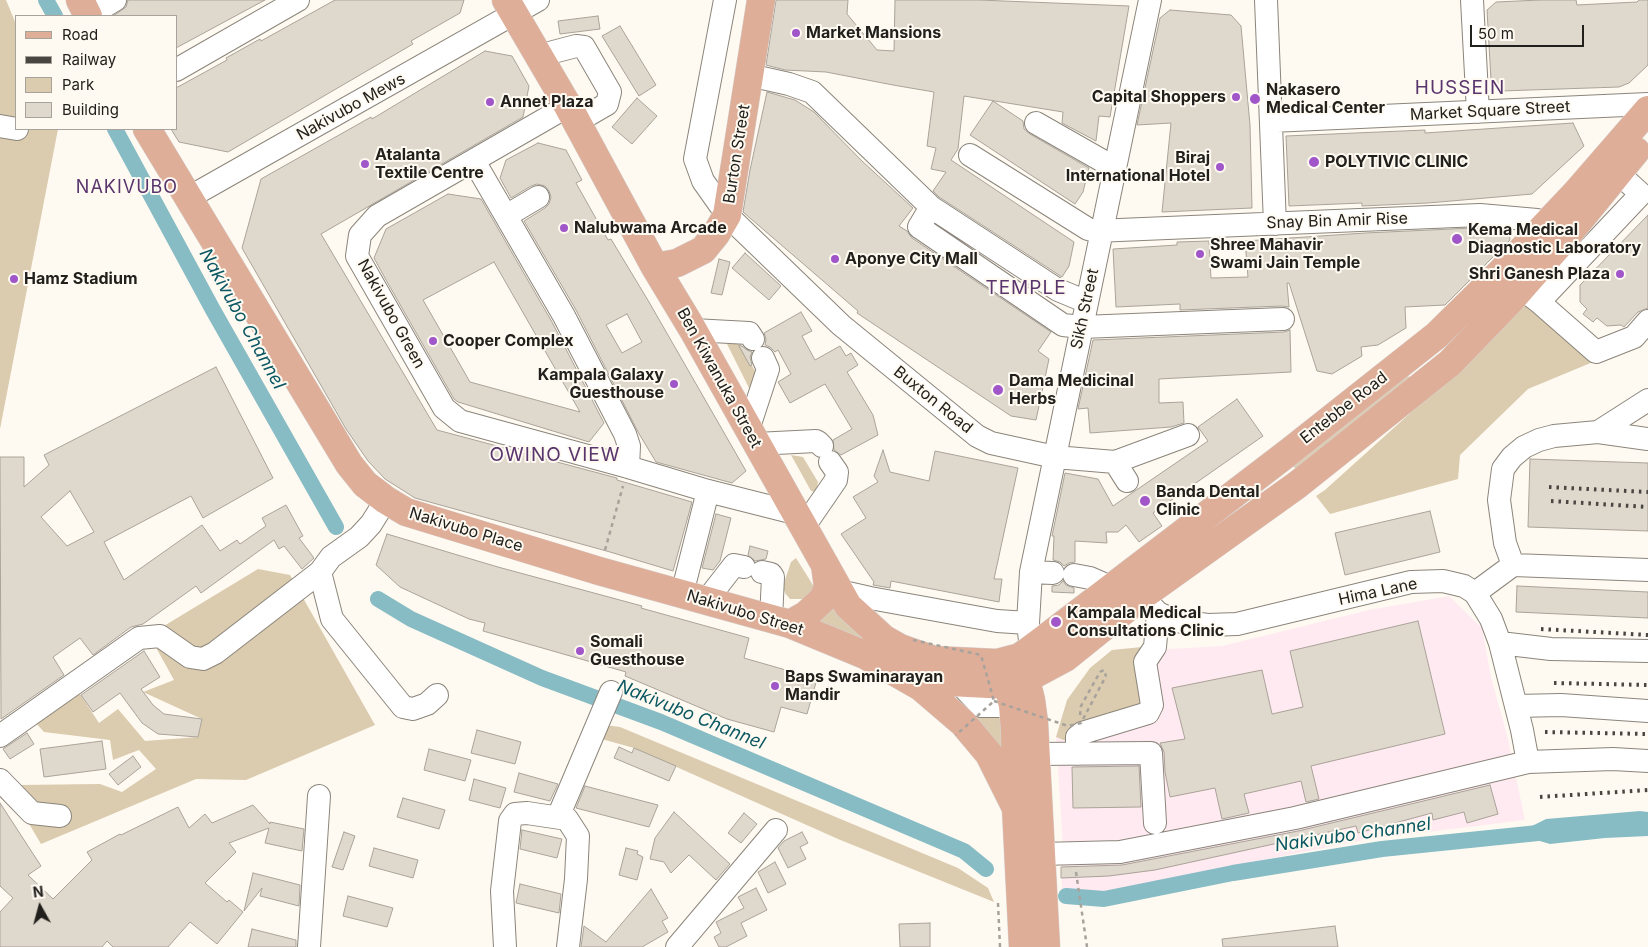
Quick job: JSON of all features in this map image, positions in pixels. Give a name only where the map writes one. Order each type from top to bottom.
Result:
[{"type":"main road","points":[[80,0],[88,15]]},
{"type":"main road","name":"Burton Street","points":[[655,267],[677,263],[702,250],[716,234],[728,215],[761,0]]},
{"type":"main road","name":"Ben Kiwanuka Street","points":[[510,7],[848,606],[884,639],[900,648],[934,660],[966,662],[1002,684]]},
{"type":"main road","name":"Entebbe Road","points":[[1002,684],[1065,658],[1078,648],[1150,605],[1431,378],[1530,295],[1556,230],[1576,193],[1648,110]]},
{"type":"main road","name":"Nakivubo Place","points":[[148,130],[349,464],[365,484],[406,512],[599,571]]},
{"type":"main road","name":"Entebbe Road","points":[[1002,684],[1112,588],[1412,355],[1556,230],[1618,173],[1648,137]]},
{"type":"main road","points":[[1412,355],[1431,378]]},
{"type":"main road","points":[[1274,463],[1297,485]]},
{"type":"main road","points":[[781,621],[811,611],[823,599],[828,587],[825,565]]},
{"type":"main road","name":"Nakivubo Street","points":[[599,571],[781,621],[865,655],[887,666]]},
{"type":"main road","points":[[1046,947],[1034,722],[1051,689],[1078,648]]},
{"type":"main road","points":[[887,666],[921,687],[1002,684]]},
{"type":"main road","points":[[887,666],[933,679],[991,685],[1002,684]]},
{"type":"main road","points":[[1002,684],[1034,722]]},
{"type":"main road","points":[[1002,684],[989,754],[1016,808]]},
{"type":"main road","points":[[1002,684],[1015,731],[1016,808],[1023,947]]},
{"type":"street","points":[[90,15],[115,0]]},
{"type":"street","points":[[178,69],[298,0]]},
{"type":"street","name":"Nakivubo Mews","points":[[188,198],[510,7],[538,0]]},
{"type":"street","name":"Buxton Road","points":[[725,0],[695,159],[703,182],[728,215],[842,325],[977,436],[992,443],[1055,457],[1115,462],[1188,435]]},
{"type":"street","name":"Sikh Street","points":[[1002,684],[1053,573],[1055,457],[1150,0]]},
{"type":"street","points":[[1266,0],[1276,224]]},
{"type":"street","points":[[1472,0],[1478,112]]},
{"type":"street","name":"Nakivubo Green","points":[[538,56],[576,46],[584,47],[610,92],[607,104],[572,114],[474,162],[377,216],[360,235],[357,256],[444,408],[450,415],[460,421],[628,467],[799,520]]},
{"type":"street","points":[[749,76],[789,84],[812,92],[931,207],[1058,290],[1087,302]]},
{"type":"street","name":"Market Square Street","points":[[1271,121],[1648,104]]},
{"type":"street","points":[[1036,123],[1115,168]]},
{"type":"street","points":[[0,126],[15,129]]},
{"type":"street","points":[[970,154],[1088,229],[1102,231]]},
{"type":"street","points":[[474,162],[564,316],[625,434],[629,446],[628,467]]},
{"type":"street","points":[[1618,173],[1640,194],[1530,295],[1596,352],[1634,337],[1648,321]]},
{"type":"street","points":[[506,216],[538,197]]},
{"type":"street","points":[[931,207],[919,227],[1063,325],[1082,327],[1283,319]]},
{"type":"street","name":"Snay Bin Amir Rise","points":[[1102,231],[1480,215],[1526,218],[1556,230]]},
{"type":"street","points":[[693,330],[749,333],[752,339]]},
{"type":"street","points":[[763,358],[768,369],[752,437],[816,441],[837,472],[836,480],[799,520]]},
{"type":"street","points":[[1598,432],[1648,400]]},
{"type":"street","points":[[1513,564],[1505,543],[1499,500],[1503,470],[1512,457],[1524,447],[1554,436],[1598,432],[1648,439]]},
{"type":"street","points":[[1115,462],[1127,481]]},
{"type":"street","points":[[694,597],[708,491]]},
{"type":"street","points":[[0,736],[139,638],[160,636],[190,657],[203,659],[215,653],[320,572],[331,557],[359,537],[371,524],[386,500]]},
{"type":"street","points":[[1528,762],[1500,643],[1491,619],[1475,594],[1513,564],[1648,570]]},
{"type":"street","points":[[694,597],[734,565],[753,569],[771,574],[773,577],[781,621]]},
{"type":"street","points":[[320,572],[332,619],[403,707],[413,710],[427,704],[437,695]]},
{"type":"street","points":[[1053,573],[1090,578],[1112,588]]},
{"type":"street","name":"Hima Lane","points":[[1150,605],[1176,621],[1208,625],[1237,624],[1410,582],[1443,581],[1464,586],[1475,594]]},
{"type":"street","points":[[839,590],[870,598],[997,621],[1002,684]]},
{"type":"street","points":[[1036,754],[1079,743],[1148,714],[1152,706],[1146,662],[1155,647],[1150,605]]},
{"type":"street","points":[[1500,643],[1551,649],[1648,651]]},
{"type":"street","points":[[558,818],[607,702]]},
{"type":"street","points":[[1516,706],[1561,705],[1648,711]]},
{"type":"street","points":[[1079,743],[1151,753],[1155,823]]},
{"type":"street","points":[[1041,854],[1120,852],[1295,818],[1528,762],[1613,759],[1648,760]]},
{"type":"street","points":[[0,780],[32,813],[60,816]]},
{"type":"street","points":[[309,947],[319,796]]},
{"type":"street","points":[[505,947],[502,891],[510,821],[512,816],[521,813],[567,819],[578,836],[576,879],[568,947]]},
{"type":"street","points":[[677,947],[776,830]]},
{"type":"path","points":[[599,571],[628,467]]},
{"type":"path","points":[[913,640],[982,655],[1002,684],[1068,726],[1081,722],[1106,676],[1104,670],[1100,672],[1081,706],[1079,713],[1079,743]]},
{"type":"path","points":[[1073,853],[1087,947]]},
{"type":"shaded area","points":[[1449,596],[1482,628],[1491,677],[1508,739],[1525,820],[1364,840],[1105,891],[1062,892],[1061,864],[1063,846],[1056,737],[1066,741],[1152,650],[1222,646],[1369,610]]},
{"type":"green space","name":"Hamz Stadium","points":[[0,0],[6,0],[15,22],[15,130],[58,130],[0,429]]},
{"type":"green space","points":[[1526,302],[1593,362],[1528,389],[1460,455],[1458,479],[1330,514],[1316,496],[1448,379]]},
{"type":"green space","points":[[733,341],[740,343],[756,373],[753,387],[749,388],[727,344]]},
{"type":"green space","points":[[1405,375],[1410,377],[1411,382],[1297,470],[1292,465]]},
{"type":"green space","points":[[791,455],[803,457],[818,482],[816,492],[811,491]]},
{"type":"green space","points":[[796,558],[813,585],[813,593],[808,599],[790,599],[785,593],[783,586],[791,562]]},
{"type":"green space","points":[[258,569],[290,575],[375,725],[246,780],[196,779],[41,844],[12,795],[19,785],[100,784],[122,792],[156,769],[139,750],[113,760],[110,740],[44,732],[33,720],[80,694],[99,723],[118,709],[145,741],[198,737],[202,719],[143,692],[174,680],[149,635]]},
{"type":"green space","points":[[833,599],[871,645],[811,626]]},
{"type":"green space","points":[[1142,647],[1158,702],[1150,725],[1077,742],[1066,741],[1056,737],[1067,700],[1090,668],[1112,650]]},
{"type":"green space","points":[[983,710],[1007,710],[1009,767],[974,719]]},
{"type":"green space","points":[[605,725],[620,727],[958,868],[988,888],[994,902],[838,839],[634,748],[598,738]]},
{"type":"water","points":[[1640,811],[1648,812],[1648,836],[1605,838],[1550,844],[1516,834],[1546,819]]},
{"type":"building","points":[[128,0],[265,0],[178,47],[178,15],[114,15],[126,7]]},
{"type":"building","points":[[335,0],[464,0],[460,13],[411,41],[413,44],[228,152],[179,142],[172,130],[178,130],[178,87],[260,39],[261,41]]},
{"type":"building","points":[[776,0],[848,0],[847,14],[877,50],[894,51],[895,0],[979,0],[1129,6],[1110,117],[1099,116],[1096,141],[1062,123],[1063,112],[964,96],[958,149],[951,160],[1074,242],[1069,266],[1062,277],[939,197],[933,191],[946,172],[931,169],[936,148],[927,146],[934,92],[826,72],[785,70],[766,65]]},
{"type":"building","points":[[1576,0],[1577,5],[1648,0],[1648,65],[1629,83],[1619,87],[1501,91],[1491,80],[1487,10],[1496,2]]},
{"type":"building","points":[[1170,10],[1231,15],[1241,26],[1250,125],[1252,208],[1162,212],[1171,123],[1137,125],[1160,18]]},
{"type":"building","points":[[598,16],[600,29],[560,34],[558,21]]},
{"type":"building","points":[[620,26],[656,85],[639,96],[602,36]]},
{"type":"building","points":[[485,51],[512,56],[529,86],[523,117],[321,234],[437,430],[617,478],[617,480],[692,502],[673,571],[415,498],[385,479],[368,461],[346,429],[242,248],[261,179],[371,117],[372,119]]},
{"type":"building","points":[[767,92],[795,100],[814,112],[862,161],[913,208],[899,226],[907,231],[912,238],[1051,332],[1038,351],[1049,359],[1036,420],[1011,416],[857,313],[858,311],[743,212]]},
{"type":"building","points":[[637,98],[657,116],[632,144],[612,127]]},
{"type":"building","points":[[993,101],[1023,121],[1024,129],[1030,134],[1089,168],[1083,192],[1075,204],[970,135]]},
{"type":"building","points":[[1573,123],[1584,146],[1532,194],[1428,203],[1362,206],[1362,203],[1289,206],[1286,136],[1425,130],[1425,133]]},
{"type":"building","points":[[538,143],[566,150],[582,180],[576,183],[608,240],[611,239],[649,302],[746,471],[732,483],[656,462],[638,432],[576,310],[524,221],[549,204],[551,197],[549,191],[545,186],[537,184],[511,198],[500,178],[506,160]],"holes":[[[627,314],[642,342],[622,353],[606,325]]]},
{"type":"building","name":"Cooper Complex","points":[[448,194],[481,199],[552,322],[604,423],[589,442],[458,402],[454,399],[374,258],[386,229]],"holes":[[[494,262],[580,412],[470,382],[423,300]]]},
{"type":"building","name":"Shri Ganesh Plaza","points":[[1648,215],[1648,308],[1638,312],[1624,327],[1621,325],[1607,326],[1597,318],[1593,322],[1583,314],[1587,309],[1580,302],[1580,285]]},
{"type":"building","points":[[1473,228],[1509,231],[1510,240],[1445,305],[1405,307],[1406,328],[1378,345],[1361,347],[1362,356],[1332,374],[1317,371],[1289,283],[1287,283],[1289,307],[1180,310],[1180,304],[1116,307],[1113,249],[1177,245],[1177,242],[1209,241],[1211,278],[1248,277],[1245,241]]},
{"type":"building","points":[[745,253],[781,286],[769,300],[732,268]]},
{"type":"building","points":[[719,259],[730,262],[722,295],[711,293]]},
{"type":"building","points":[[801,312],[812,331],[802,336],[815,360],[840,346],[846,356],[851,353],[858,365],[847,372],[873,415],[878,435],[841,455],[834,450],[833,440],[852,429],[825,384],[790,403],[778,382],[791,374],[778,350],[775,352],[765,345],[764,333]]},
{"type":"building","points":[[1290,330],[1291,372],[1159,379],[1159,403],[1183,402],[1184,423],[1171,427],[1090,433],[1088,408],[1078,409],[1093,340],[1284,332]]},
{"type":"building","points":[[739,346],[752,352],[750,357],[752,365],[750,366]]},
{"type":"building","points":[[216,367],[273,478],[203,518],[191,496],[104,542],[124,580],[202,525],[220,551],[237,540],[240,544],[266,526],[262,518],[286,505],[303,536],[299,538],[314,558],[302,569],[284,546],[279,549],[274,540],[201,593],[196,586],[143,624],[131,627],[93,655],[80,638],[53,657],[64,675],[1,719],[0,457],[24,457],[24,487],[49,465],[44,455]],"holes":[[[70,491],[94,532],[67,546],[41,517]]]},
{"type":"building","points":[[1237,399],[1263,436],[1153,513],[1162,526],[1139,542],[1126,525],[1118,532],[1106,532],[1107,543],[1075,541],[1075,562],[1064,566],[1060,562],[1053,560],[1054,536],[1052,536],[1065,473],[1098,479],[1113,506],[1208,441],[1198,427]]},
{"type":"building","points":[[883,450],[890,472],[929,481],[935,451],[1018,468],[994,579],[1002,579],[999,602],[891,581],[890,588],[873,585],[874,582],[841,534],[866,518],[853,497],[878,482],[874,476]]},
{"type":"building","points":[[1530,459],[1648,463],[1648,531],[1528,527]]},
{"type":"building","points":[[1430,511],[1440,552],[1345,575],[1335,533]]},
{"type":"building","points":[[716,514],[731,518],[720,561],[713,570],[702,568]]},
{"type":"building","points":[[387,534],[749,638],[744,658],[817,679],[807,714],[781,707],[774,732],[727,719],[625,676],[626,672],[483,631],[485,623],[469,619],[400,587],[376,565]]},
{"type":"building","points":[[750,546],[768,551],[766,559],[755,561],[748,555]]},
{"type":"building","points":[[1063,581],[1066,585],[1074,588],[1074,593],[1052,592],[1052,586],[1059,585]]},
{"type":"building","points":[[1517,586],[1648,592],[1648,618],[1516,612]]},
{"type":"building","points":[[1418,621],[1445,734],[1311,766],[1319,799],[1306,802],[1301,781],[1244,794],[1249,813],[1222,819],[1215,788],[1170,797],[1165,772],[1164,752],[1160,743],[1185,739],[1172,688],[1262,670],[1272,714],[1303,707],[1290,651]]},
{"type":"building","points":[[144,651],[160,677],[141,689],[153,705],[164,714],[202,719],[198,737],[158,734],[142,723],[120,693],[93,712],[81,695]]},
{"type":"building","points":[[477,730],[521,742],[515,764],[471,753]]},
{"type":"building","points":[[27,733],[34,744],[10,759],[3,749]]},
{"type":"building","points":[[102,741],[106,769],[44,777],[40,749]]},
{"type":"building","points":[[619,747],[632,753],[634,748],[676,766],[669,781],[614,758]]},
{"type":"building","points":[[429,749],[471,760],[465,781],[424,770]]},
{"type":"building","points":[[133,756],[141,767],[118,785],[109,774]]},
{"type":"building","points":[[1139,766],[1141,807],[1073,808],[1072,767]]},
{"type":"building","points":[[519,773],[558,784],[550,801],[514,792]]},
{"type":"building","points":[[474,779],[506,788],[500,808],[469,800]]},
{"type":"building","points":[[1490,785],[1498,814],[1467,823],[1464,812],[1433,820],[1432,813],[1358,833],[1356,826],[1155,870],[1109,876],[1061,878],[1061,867],[1122,865],[1298,831]]},
{"type":"building","points":[[585,786],[658,805],[649,827],[576,808]]},
{"type":"building","points":[[403,798],[445,810],[439,829],[397,817]]},
{"type":"building","points":[[0,803],[41,866],[28,875],[53,899],[92,860],[87,852],[120,834],[178,807],[189,828],[205,814],[212,823],[253,805],[270,824],[270,822],[304,829],[302,851],[265,843],[269,828],[229,843],[236,852],[205,883],[227,902],[229,900],[243,912],[217,944],[190,922],[168,947],[113,947],[107,941],[102,947],[0,947],[0,912],[13,898],[0,886]]},
{"type":"building","points":[[674,812],[730,864],[716,880],[689,855],[671,873],[664,862],[650,859],[655,838]]},
{"type":"building","points":[[744,813],[757,824],[741,843],[728,833]]},
{"type":"building","points":[[522,830],[562,839],[557,858],[520,849]]},
{"type":"building","points":[[344,832],[355,836],[343,870],[332,867]]},
{"type":"building","points":[[802,832],[808,843],[800,847],[806,859],[788,868],[778,848],[784,841]]},
{"type":"building","points":[[374,848],[418,860],[413,878],[369,866]]},
{"type":"building","points":[[626,848],[638,851],[637,854],[643,857],[637,880],[619,875]]},
{"type":"building","points":[[775,862],[786,884],[768,893],[758,872]]},
{"type":"building","points":[[253,873],[300,885],[299,906],[260,896],[262,888],[244,911]]},
{"type":"building","points":[[520,884],[561,894],[559,913],[516,903]]},
{"type":"building","points":[[756,888],[767,910],[741,923],[747,936],[726,947],[719,947],[714,937],[721,933],[716,922],[744,908],[738,897]]},
{"type":"building","points":[[651,889],[668,918],[662,921],[668,932],[642,947],[581,947],[584,926],[606,942]]},
{"type":"building","points":[[348,896],[393,908],[387,927],[343,916]]},
{"type":"building","points":[[930,923],[930,947],[900,947],[899,924]]},
{"type":"building","points":[[1335,926],[1338,947],[1223,947],[1222,939]]},
{"type":"building","points":[[252,929],[296,940],[296,947],[248,947]]},
{"type":"waterway","name":"Nakivubo Channel","points":[[46,0],[54,15]]},
{"type":"waterway","name":"Nakivubo Channel","points":[[116,130],[213,310],[336,527]]},
{"type":"waterway","name":"Nakivubo Channel","points":[[378,599],[411,619],[542,678],[661,722],[964,851],[986,869]]},
{"type":"waterway","name":"Nakivubo Channel","points":[[1066,896],[1104,899],[1233,873],[1382,849],[1538,833]]},
{"type":"railway","points":[[1549,487],[1648,492]]},
{"type":"railway","points":[[1551,501],[1648,507]]},
{"type":"railway","points":[[1541,629],[1648,635]]},
{"type":"railway","points":[[1554,683],[1648,685]]},
{"type":"railway","points":[[1545,732],[1648,734]]},
{"type":"railway","points":[[1540,797],[1648,790]]},
{"type":"place","name":"Market Mansions","points":[[796,33]]},
{"type":"place","name":"Capital Shoppers","points":[[1236,97]]},
{"type":"place","name":"Nakasero Medical Center","points":[[1255,99]]},
{"type":"place","name":"Annet Plaza","points":[[490,102]]},
{"type":"place","name":"POLYTIVIC CLINIC","points":[[1314,162]]},
{"type":"place","name":"Atalanta Textile Centre","points":[[365,164]]},
{"type":"place","name":"Biraj International Hotel","points":[[1220,167]]},
{"type":"place","name":"Nalubwama Arcade","points":[[564,228]]},
{"type":"place","name":"Kema Medical Diagnostic Laboratory","points":[[1457,239]]},
{"type":"place","name":"Shree Mahavir Swami Jain Temple","points":[[1200,254]]},
{"type":"place","name":"Aponye City Mall","points":[[835,259]]},
{"type":"place","name":"Shri Ganesh Plaza","points":[[1620,274]]},
{"type":"place","name":"Hamz Stadium","points":[[14,279]]},
{"type":"place","name":"Cooper Complex","points":[[433,341]]},
{"type":"place","name":"Kampala Galaxy Guesthouse","points":[[674,384]]},
{"type":"place","name":"Dama Medicinal Herbs","points":[[998,390]]},
{"type":"place","name":"Banda Dental Clinic","points":[[1145,501]]},
{"type":"place","name":"Kampala Medical Consultations Clinic","points":[[1056,622]]},
{"type":"place","name":"Somali Guesthouse","points":[[580,651]]},
{"type":"place","name":"Baps Swaminarayan Mandir","points":[[775,686]]},
{"type":"district","name":"HUSSEIN","points":[[1460,88]]},
{"type":"district","name":"NAKIVUBO","points":[[127,188]]},
{"type":"district","name":"TEMPLE","points":[[1026,288]]},
{"type":"district","name":"OWINO VIEW","points":[[555,455]]}]
